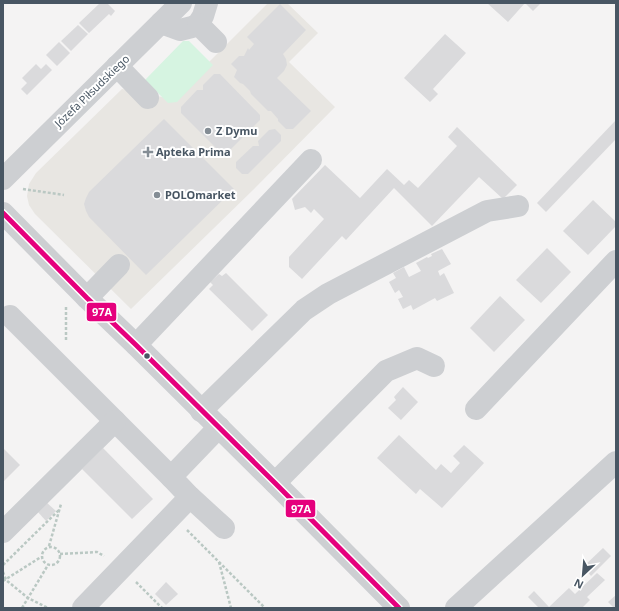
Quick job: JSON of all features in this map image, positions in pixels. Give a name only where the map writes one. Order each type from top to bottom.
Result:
[{"type":"street","name":"Józefa Piłsudskiego","points":[[3,179],[181,3]]},
{"type":"street","points":[[161,23],[180,30],[192,27],[198,24],[204,16],[207,3]]},
{"type":"street","points":[[198,24],[216,42]]},
{"type":"street","points":[[117,66],[148,98]]},
{"type":"street","points":[[136,345],[311,160]]},
{"type":"street","points":[[202,411],[304,310],[328,294],[487,211],[518,206]]},
{"type":"street","points":[[3,213],[399,608]]},
{"type":"street","points":[[476,409],[616,261]]},
{"type":"street","points":[[87,298],[119,264]]},
{"type":"street","points":[[10,316],[190,497],[224,528]]},
{"type":"street","points":[[275,483],[386,371],[417,358],[434,366]]},
{"type":"street","points":[[5,527],[115,421]]},
{"type":"street","points":[[171,477],[218,427]]},
{"type":"street","points":[[456,608],[616,462]]},
{"type":"street","points":[[83,608],[190,497]]},
{"type":"path","points":[[23,189],[64,195]]},
{"type":"path","points":[[62,368],[66,335],[66,304]]},
{"type":"path","points":[[3,565],[60,510],[49,546],[43,550],[41,557],[45,564],[52,565],[58,561],[60,554],[59,550],[49,546]]},
{"type":"path","points":[[172,515],[265,608]]},
{"type":"path","points":[[4,580],[41,557]]},
{"type":"path","points":[[218,561],[231,608]]},
{"type":"path","points":[[22,608],[48,565]]},
{"type":"path","points":[[3,572],[4,580],[28,598],[48,608]]},
{"type":"path","points":[[161,607],[166,608]]},
{"type":"shaded area","points":[[268,3],[287,3],[318,33],[289,62],[335,107],[253,190],[131,309],[35,214],[29,205],[27,196],[29,184],[36,173],[122,89],[172,99]]},
{"type":"green space","points":[[183,41],[189,41],[213,65],[177,102],[168,103],[145,80]]},
{"type":"building","points":[[100,3],[107,3],[115,11],[111,16],[109,14],[89,33],[79,23]]},
{"type":"building","points":[[487,3],[525,3],[508,22]]},
{"type":"building","points":[[525,3],[541,3],[533,11]]},
{"type":"building","points":[[280,4],[306,30],[283,54],[287,65],[284,71],[277,78],[311,111],[293,129],[286,129],[271,111],[268,111],[243,84],[234,77],[237,70],[231,64],[239,56],[244,56],[248,48],[249,50],[254,44],[247,37]]},
{"type":"building","points":[[78,25],[88,34],[71,51],[61,41]]},
{"type":"building","points":[[445,34],[466,53],[433,89],[438,94],[430,102],[404,78]]},
{"type":"building","points":[[59,42],[70,53],[57,66],[46,55]]},
{"type":"building","points":[[36,64],[41,69],[46,64],[52,70],[27,95],[21,89],[27,83],[22,78]]},
{"type":"building","points":[[214,74],[220,74],[260,115],[260,120],[249,131],[244,131],[244,136],[227,153],[221,153],[181,113],[181,107],[197,90],[203,90],[203,85]]},
{"type":"building","name":"POLOmarket","points":[[164,119],[234,189],[146,275],[89,217],[84,204],[89,192]]},
{"type":"building","points":[[616,120],[616,139],[546,212],[537,203]]},
{"type":"building","points":[[457,127],[517,185],[503,199],[479,177],[432,226],[394,188],[346,240],[342,236],[302,279],[289,267],[289,257],[324,219],[314,209],[311,213],[305,207],[295,210],[292,199],[325,165],[360,198],[387,169],[404,185],[409,180],[418,188],[457,146],[448,137]]},
{"type":"building","points":[[275,129],[281,135],[281,141],[248,174],[242,174],[236,168],[236,162],[253,146],[259,146],[258,141],[269,130]]},
{"type":"building","points":[[593,200],[616,222],[616,226],[588,255],[563,231]]},
{"type":"building","points":[[547,248],[571,272],[541,303],[516,280]]},
{"type":"building","points":[[442,249],[451,264],[438,271],[440,276],[444,273],[454,293],[437,301],[435,298],[413,310],[411,305],[403,309],[398,299],[403,297],[399,290],[395,293],[389,282],[396,278],[393,273],[404,267],[409,277],[421,271],[416,263],[432,256],[431,254]]},
{"type":"building","points":[[226,273],[268,315],[252,331],[209,289],[213,285],[210,282],[219,274],[222,276]]},
{"type":"building","points":[[500,296],[525,320],[494,352],[470,328]]},
{"type":"building","points":[[403,387],[418,402],[401,420],[388,408],[396,400],[394,397]]},
{"type":"building","points":[[399,435],[436,470],[441,464],[451,473],[460,463],[453,456],[464,445],[484,463],[442,508],[420,489],[416,494],[377,458]]},
{"type":"building","points":[[3,448],[20,465],[3,482]]},
{"type":"building","points":[[103,448],[153,499],[132,519],[82,469]]},
{"type":"building","points":[[46,502],[56,511],[46,521],[37,511]]},
{"type":"building","points":[[603,548],[611,556],[591,576],[583,567]]},
{"type":"building","points":[[597,573],[605,580],[587,597],[590,600],[582,608],[539,608],[528,597],[534,591],[549,607],[569,588],[575,594]]},
{"type":"building","points":[[166,582],[178,594],[166,605],[155,594]]},
{"type":"building","points":[[616,595],[616,608],[614,608],[608,602]]},
{"type":"transit line","name":"97A","points":[[3,213],[399,608]]},
{"type":"place","name":"Z Dymu","points":[[208,131]]},
{"type":"place","name":"Apteka Prima","points":[[148,152]]},
{"type":"place","name":"POLOmarket","points":[[157,195]]}]
